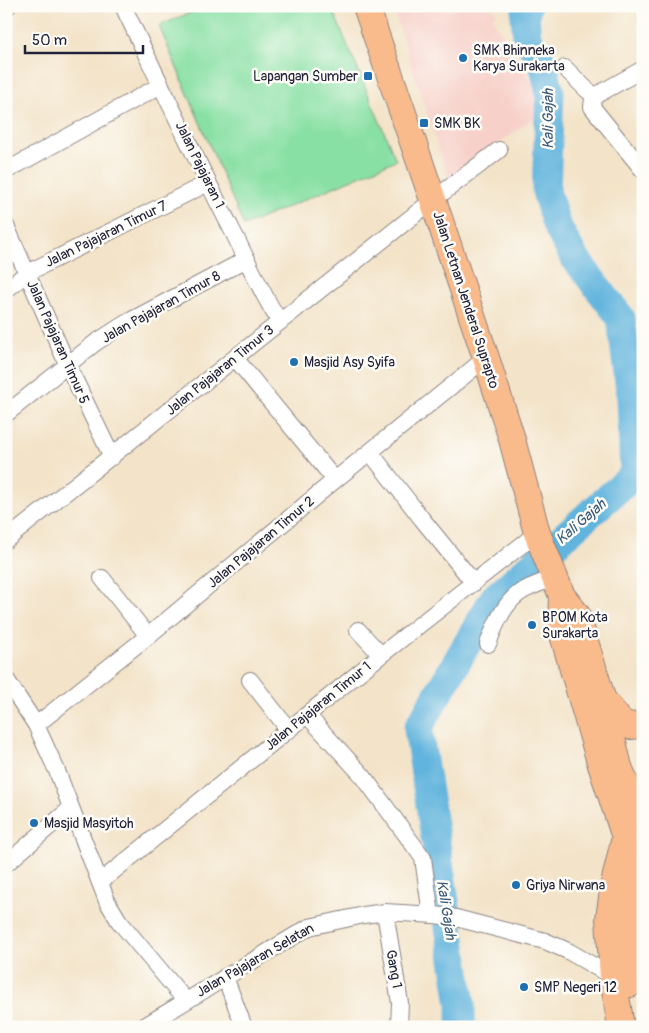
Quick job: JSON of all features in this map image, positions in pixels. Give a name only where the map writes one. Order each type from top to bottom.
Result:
[{"type":"highway","name":"Jalan Letnan Jenderal Suprapto","points":[[366,6],[486,358],[511,436],[539,537],[556,581],[577,615],[603,701],[619,767],[639,813]]},
{"type":"highway","name":"Jalan Letnan Jenderal Suprapto","points":[[556,581],[561,628],[600,765],[636,848]]},
{"type":"highway","points":[[603,701],[621,722],[630,726],[643,725]]},
{"type":"highway","points":[[636,1027],[628,964],[639,813]]},
{"type":"highway","points":[[621,1027],[613,977],[609,919],[614,884],[636,848]]},
{"type":"street","name":"Jalan Pajajaran 1","points":[[123,6],[208,183],[260,287],[280,322]]},
{"type":"street","points":[[565,68],[586,90],[643,170]]},
{"type":"street","points":[[594,102],[643,69]]},
{"type":"street","points":[[6,171],[161,85]]},
{"type":"street","name":"Jalan Pajajaran Timur 3","points":[[6,540],[498,150]]},
{"type":"street","name":"Jalan Pajajaran Timur 7","points":[[6,290],[27,272],[208,183]]},
{"type":"street","name":"Jalan Pajajaran Timur 5","points":[[6,226],[68,366],[112,457]]},
{"type":"street","name":"Jalan Pajajaran Timur 8","points":[[6,414],[95,343],[126,323],[247,259]]},
{"type":"street","points":[[235,358],[335,480]]},
{"type":"street","name":"Jalan Pajajaran Timur 2","points":[[36,725],[148,636],[335,480],[486,358]]},
{"type":"street","points":[[370,452],[474,583]]},
{"type":"street","name":"Jalan Pajajaran Timur 1","points":[[100,882],[381,655],[474,583],[539,537]]},
{"type":"street","points":[[102,578],[148,636]]},
{"type":"street","points":[[488,644],[492,632],[510,600],[531,587],[556,581]]},
{"type":"street","points":[[358,630],[381,655]]},
{"type":"street","points":[[6,679],[36,725],[57,771],[107,901],[119,921],[185,1000]]},
{"type":"street","points":[[250,680],[289,730]]},
{"type":"street","points":[[308,715],[363,776],[423,858],[433,915]]},
{"type":"street","points":[[6,864],[71,808]]},
{"type":"street","name":"Jalan Pajajaran Selatan","points":[[143,1027],[309,927],[385,912],[456,918],[545,941],[568,951],[613,977]]},
{"type":"street","name":"Gang 1","points":[[385,912],[400,1003],[399,1027]]},
{"type":"street","points":[[225,977],[244,1027]]},
{"type":"shaded area","name":"SMK Bhinneka Karya Surakarta","points":[[392,6],[492,6],[497,13],[492,18],[541,97],[541,113],[501,142],[451,187]]},
{"type":"green space","name":"Lapangan Sumber","points":[[206,6],[331,6],[396,160],[244,226],[159,26]]},
{"type":"waterway","name":"Kali Gajah","points":[[461,1027],[461,1004],[418,728],[494,598],[634,475],[631,399],[621,318],[574,257],[556,224],[546,191],[550,93],[543,63],[527,38],[525,16],[527,6]]},
{"type":"place","name":"SMK Bhinneka Karya Surakarta","points":[[463,58]]},
{"type":"place","name":"Lapangan Sumber","points":[[368,76]]},
{"type":"place","name":"SMK BK","points":[[424,123]]},
{"type":"place","name":"Masjid Asy Syifa","points":[[294,362]]},
{"type":"place","name":"BPOM Kota Surakarta","points":[[532,625]]},
{"type":"place","name":"Masjid Masyitoh","points":[[34,823]]},
{"type":"place","name":"Griya Nirwana","points":[[516,885]]},
{"type":"place","name":"SMP Negeri 12","points":[[524,987]]}]
